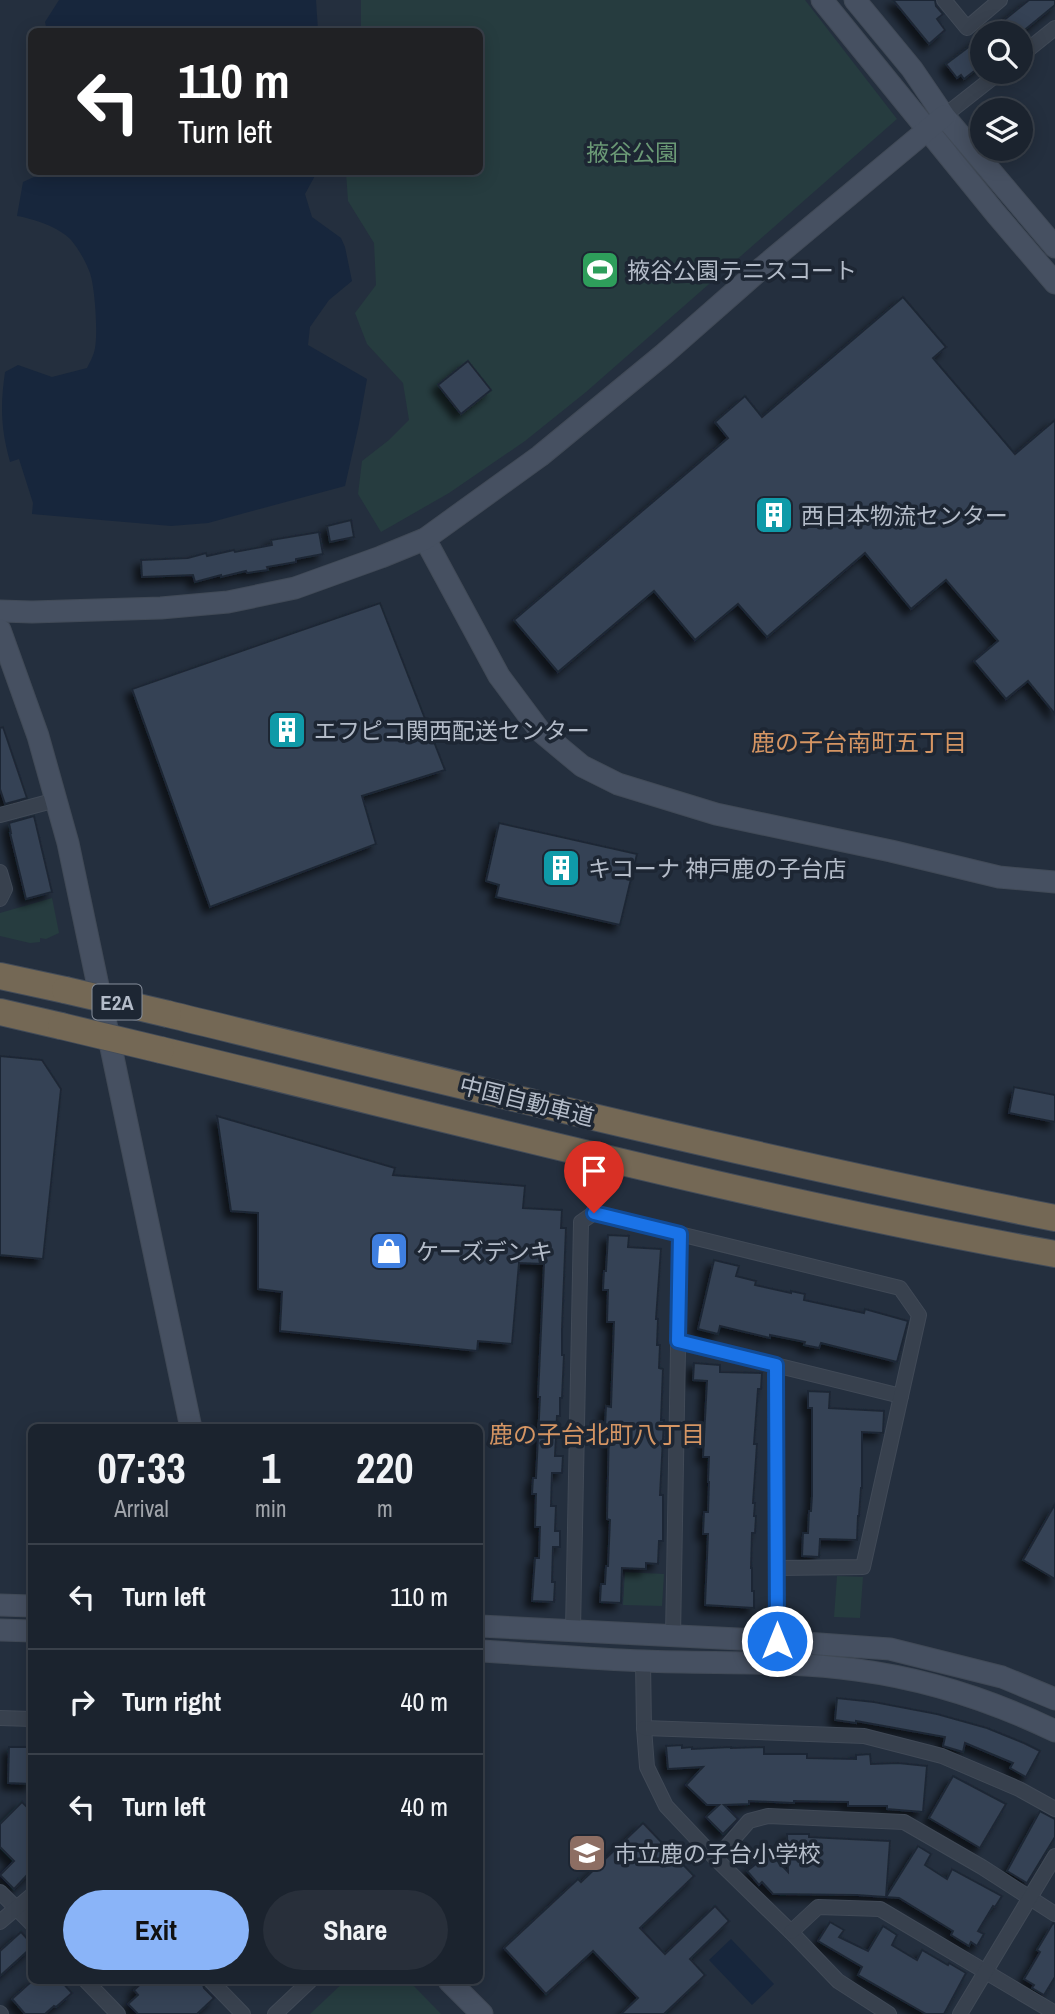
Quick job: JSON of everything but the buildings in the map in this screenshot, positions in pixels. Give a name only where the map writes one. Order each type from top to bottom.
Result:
[{"type":"highway","name":"中国自動車道","points":[[0,975],[672,1136],[1055,1218]]},
{"type":"highway","name":"中国自動車道","points":[[0,1012],[666,1172],[1055,1254]]},
{"type":"street","points":[[822,0],[1055,247]]},
{"type":"street","points":[[855,0],[912,69],[936,123],[996,214],[1055,283]]},
{"type":"street","points":[[944,0],[967,28],[1000,0]]},
{"type":"street","points":[[1033,46],[1055,28]]},
{"type":"street","points":[[0,611],[106,610],[228,603],[295,588],[425,539],[550,448],[664,354],[763,267],[985,84]]},
{"type":"street","points":[[425,539],[499,677],[540,731],[582,766],[618,785],[716,814],[999,877],[1055,882]]},
{"type":"street","points":[[0,630],[38,736],[68,843],[190,1424]]},
{"type":"street","points":[[0,816],[56,800]]},
{"type":"street","points":[[0,872],[5,889],[0,899]]},
{"type":"street","points":[[573,1630],[581,1222],[594,1213],[900,1288],[919,1315],[863,1567],[777,1568]]},
{"type":"street","points":[[673,1637],[680,1234]]},
{"type":"street","points":[[678,1341],[901,1396]]},
{"type":"street","points":[[776,1365],[777,1641]]},
{"type":"street","points":[[0,1605],[28,1606]]},
{"type":"street","points":[[483,1626],[890,1649],[1002,1677],[1055,1699]]},
{"type":"street","points":[[0,1630],[28,1632]]},
{"type":"street","points":[[483,1651],[857,1670],[932,1684],[1025,1716],[1055,1731]]},
{"type":"street","points":[[643,1661],[647,1767],[666,1806],[838,1981],[889,2014]]},
{"type":"street","points":[[0,1718],[28,1719]]},
{"type":"street","points":[[644,1728],[864,1736],[942,1756],[1019,1789],[1055,1809]]},
{"type":"street","points":[[716,1859],[749,1821],[768,1816],[904,1822],[982,1867],[1055,1914]]},
{"type":"street","points":[[960,2014],[1055,1856]]},
{"type":"street","points":[[0,1892],[28,1920]]},
{"type":"street","points":[[0,1923],[28,1898]]},
{"type":"street","points":[[791,1932],[818,1907],[880,1909],[1055,2012]]},
{"type":"street","points":[[89,1984],[118,2014]]},
{"type":"street","points":[[214,1984],[243,2014]]},
{"type":"street","points":[[275,2014],[307,1984]]},
{"type":"street","points":[[452,1984],[482,2014]]},
{"type":"green space","name":"掖谷公園","points":[[361,0],[805,0],[897,119],[586,392],[525,441],[449,493],[381,532],[358,494],[362,461],[409,420],[403,383],[367,344],[355,313],[376,285],[374,243],[348,201],[346,175],[483,175],[483,28],[361,28]]},
{"type":"green space","points":[[52,898],[59,933],[46,939],[40,938],[40,942],[30,943],[0,936],[0,913]]},
{"type":"green space","points":[[625,1572],[664,1574],[662,1606],[623,1605]]},
{"type":"green space","points":[[837,1576],[863,1577],[860,1618],[834,1617]]},
{"type":"green space","points":[[342,1984],[412,1984],[441,2014],[310,2014]]},
{"type":"water","points":[[59,0],[316,0],[318,28],[46,28],[45,22]]},
{"type":"water","points":[[38,175],[315,175],[305,194],[312,217],[341,238],[352,281],[329,300],[310,327],[308,345],[367,379],[345,486],[208,523],[171,526],[32,514],[33,503],[19,459],[10,462],[5,439],[2,396],[5,372],[18,365],[52,377],[87,368],[96,341],[96,310],[92,280],[71,240],[53,227],[17,216],[23,182]]},
{"type":"water","points":[[731,1939],[774,1984],[752,2005],[709,1960]]},
{"type":"place","name":"掖谷公園テニスコート","points":[[600,270]]},
{"type":"place","name":"西日本物流センター","points":[[774,515]]},
{"type":"place","name":"エフピコ関西配送センター","points":[[287,730]]},
{"type":"place","name":"キコーナ 神戸鹿の子台店","points":[[561,868]]},
{"type":"place","name":"ケーズデンキ","points":[[389,1251]]},
{"type":"place","name":"市立鹿の子台小学校","points":[[587,1853]]},
{"type":"district","name":"鹿の子台南町五丁目","points":[[859,742]]},
{"type":"district","name":"鹿の子台北町八丁目","points":[[597,1434]]},
{"type":"route","points":[[594,1213],[680,1234],[678,1341],[776,1365],[777,1641]]}]
